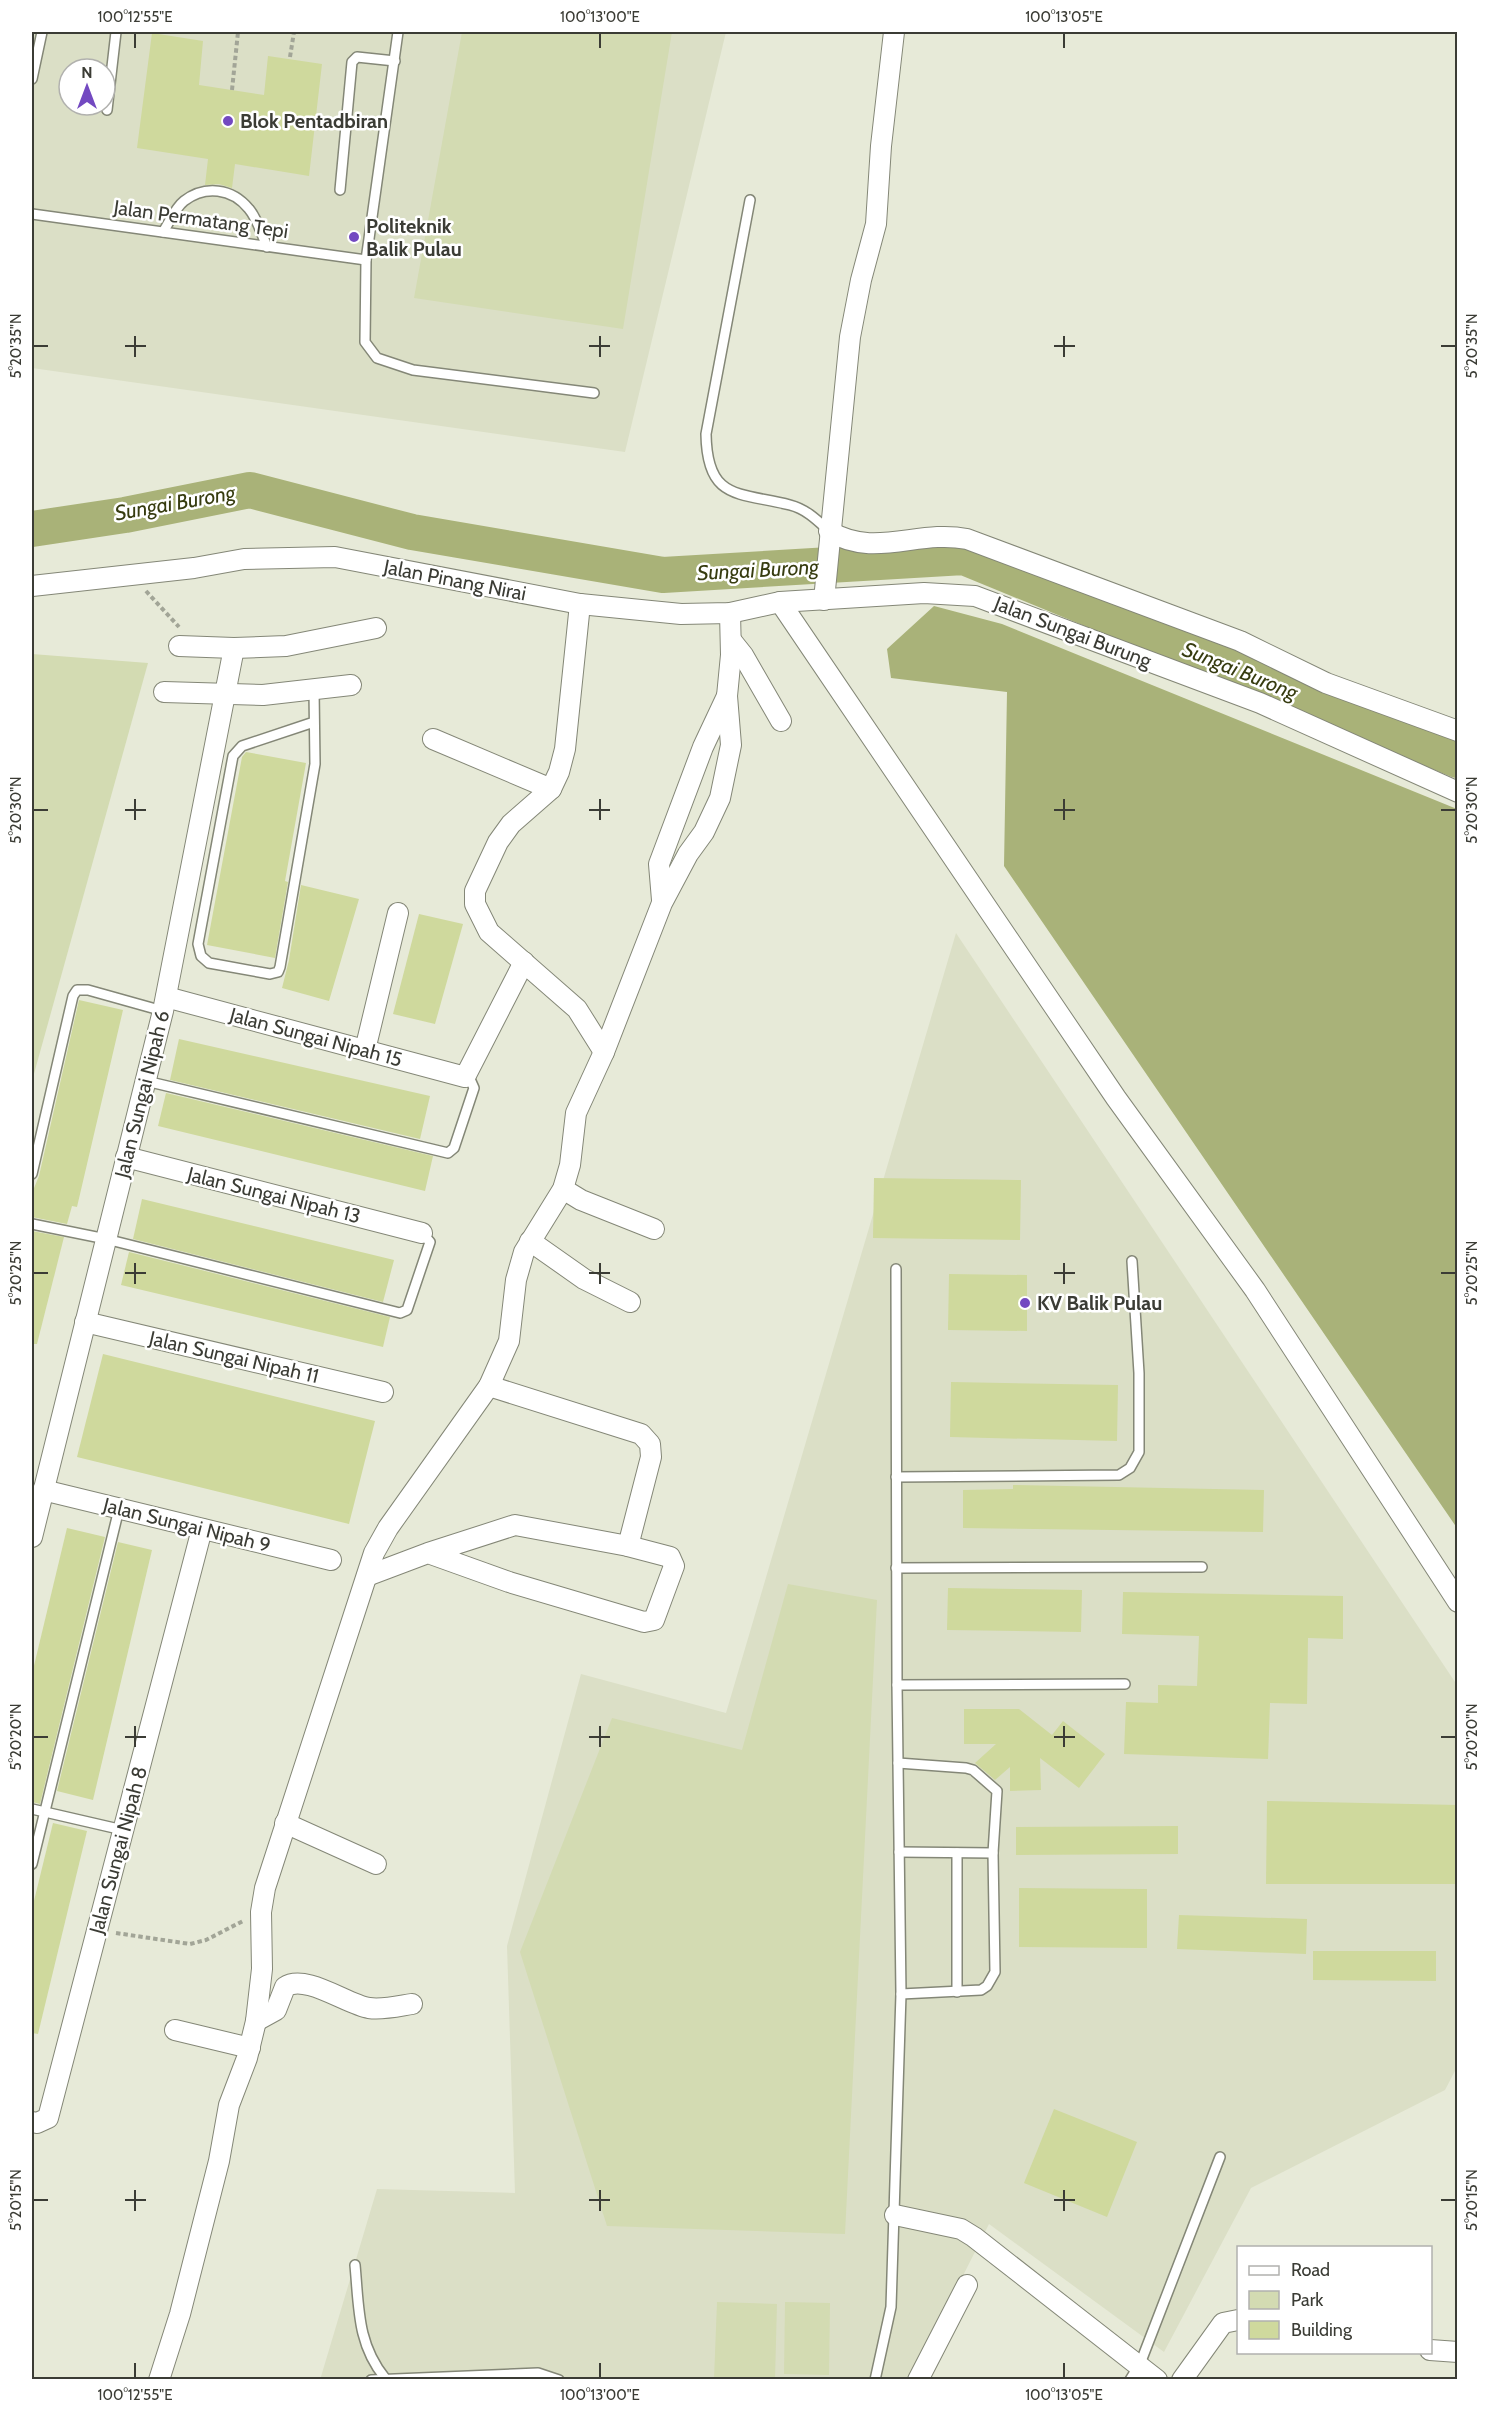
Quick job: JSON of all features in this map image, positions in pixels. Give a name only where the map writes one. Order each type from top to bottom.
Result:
[{"type":"street","points":[[825,593],[850,337],[861,280],[876,224],[881,146],[894,32]]},
{"type":"street","points":[[829,534],[844,540],[874,545],[933,536],[967,539],[1240,641],[1326,683],[1458,731]]},
{"type":"street","name":"Jalan Pinang Nirai","points":[[32,586],[244,559],[336,557],[580,604],[681,615],[730,613],[825,593],[878,597]]},
{"type":"street","name":"Jalan Sungai Burung","points":[[878,597],[948,593],[975,596],[997,603],[1260,703],[1458,792]]},
{"type":"street","points":[[780,602],[1116,1098],[1255,1290],[1458,1602]]},
{"type":"street","points":[[580,604],[565,749],[559,772],[551,789],[511,824],[498,842],[475,891],[480,919],[489,932],[577,1009],[604,1052]]},
{"type":"street","points":[[159,2379],[180,2314],[219,2161],[229,2105],[256,2021],[262,1969],[261,1912],[265,1888],[285,1823],[378,1544],[489,1386],[509,1341],[516,1280],[530,1242],[562,1189],[570,1165],[576,1113],[604,1052],[662,903],[688,854],[704,832],[720,798],[731,745],[728,696],[730,613]]},
{"type":"street","points":[[188,646],[234,648],[286,645],[376,628]]},
{"type":"street","points":[[731,640],[743,655],[781,721]]},
{"type":"street","name":"Jalan Sungai Nipah 6","points":[[32,1537],[34,1516],[43,1490],[165,1004],[234,648]]},
{"type":"street","points":[[164,692],[263,694],[351,685]]},
{"type":"street","points":[[662,903],[659,864],[703,747],[728,696]]},
{"type":"street","points":[[434,739],[551,789]]},
{"type":"street","points":[[365,1050],[398,913]]},
{"type":"street","points":[[465,1077],[524,962]]},
{"type":"street","name":"Jalan Sungai Nipah 15","points":[[165,1004],[365,1050],[465,1077]]},
{"type":"street","name":"Jalan Sungai Nipah 13","points":[[126,1157],[422,1233]]},
{"type":"street","points":[[562,1189],[581,1200],[654,1230]]},
{"type":"street","points":[[530,1242],[584,1279],[630,1302]]},
{"type":"street","name":"Jalan Sungai Nipah 11","points":[[85,1322],[383,1392]]},
{"type":"street","points":[[489,1386],[641,1434],[650,1444],[651,1457],[628,1546]]},
{"type":"street","name":"Jalan Sungai Nipah 9","points":[[43,1490],[331,1560]]},
{"type":"street","points":[[367,1576],[428,1553],[515,1526],[628,1546],[673,1561],[674,1566],[654,1620],[649,1622],[509,1582],[428,1553]]},
{"type":"street","name":"Jalan Sungai Nipah 8","points":[[32,2122],[38,2123],[48,2118],[202,1529]]},
{"type":"street","points":[[285,1823],[376,1864]]},
{"type":"street","points":[[256,2021],[276,2010],[285,1987],[293,1983],[317,1988],[367,2008],[412,2004]]},
{"type":"street","points":[[175,2030],[249,2048]]},
{"type":"street","points":[[895,2215],[961,2229],[974,2236],[1135,2372],[1157,2379]]},
{"type":"street","points":[[918,2379],[967,2285]]},
{"type":"street","points":[[1182,2379],[1223,2323],[1237,2320]]},
{"type":"street","points":[[1432,2350],[1458,2352]]},
{"type":"lane","points":[[32,79],[42,32]]},
{"type":"lane","points":[[113,57],[116,32]]},
{"type":"lane","points":[[398,32],[366,260],[364,342],[377,358],[413,370],[594,393]]},
{"type":"lane","points":[[340,190],[352,62],[357,57],[395,61]]},
{"type":"lane","points":[[163,232],[182,202],[204,190],[217,190],[237,197],[251,210],[267,247]]},
{"type":"lane","points":[[750,200],[706,434],[706,458],[718,482],[730,490],[749,498],[791,505],[808,512],[829,534]]},
{"type":"lane","name":"Jalan Permatang Tepi","points":[[32,214],[366,260]]},
{"type":"lane","points":[[314,690],[315,764],[280,967],[278,972],[270,974],[209,963],[201,956],[198,944],[233,756],[242,746],[314,722]]},
{"type":"lane","points":[[32,1174],[73,996],[77,990],[165,1004]]},
{"type":"lane","points":[[146,1081],[447,1153],[454,1148],[474,1088],[470,1079],[465,1077]]},
{"type":"lane","points":[[32,1224],[106,1239],[400,1313],[407,1310],[430,1242],[422,1233]]},
{"type":"lane","points":[[896,1477],[1119,1475],[1130,1468],[1138,1452],[1139,1373],[1132,1261]]},
{"type":"lane","points":[[874,2379],[891,2307],[901,1994],[896,1568],[896,1269]]},
{"type":"lane","points":[[32,1864],[119,1509]]},
{"type":"lane","points":[[896,1568],[1202,1567]]},
{"type":"lane","points":[[897,1685],[1125,1684]]},
{"type":"lane","points":[[898,1763],[966,1768],[994,1786],[997,1791],[993,1854],[995,1972],[987,1986],[981,1990],[901,1994]]},
{"type":"lane","points":[[32,1809],[123,1830]]},
{"type":"lane","points":[[899,1852],[993,1854]]},
{"type":"lane","points":[[957,1853],[957,1992]]},
{"type":"lane","points":[[1135,2372],[1220,2157]]},
{"type":"lane","points":[[355,2265],[363,2340],[373,2364],[385,2378]]},
{"type":"lane","points":[[371,2379],[464,2378],[538,2373],[559,2379]]},
{"type":"path","points":[[232,90],[240,32]]},
{"type":"path","points":[[285,32],[294,32],[290,57]]},
{"type":"path","points":[[131,575],[188,646]]},
{"type":"path","points":[[97,1930],[190,1944],[206,1940],[261,1912]]},
{"type":"shaded area","name":"Politeknik Balik Pulau","points":[[32,32],[726,32],[625,452],[32,368]]},
{"type":"shaded area","name":"KV Balik Pulau","points":[[956,933],[1457,1685],[1457,2067],[1445,2090],[1251,2188],[1164,2352],[989,2224],[911,2379],[320,2380],[377,2189],[515,2193],[507,1946],[581,1674],[726,1713]]},
{"type":"green space","points":[[462,32],[672,32],[623,329],[414,298]]},
{"type":"green space","points":[[934,606],[1002,624],[1457,809],[1457,1528],[1004,866],[1007,692],[891,678],[887,649]]},
{"type":"green space","points":[[32,654],[148,663],[32,1081]]},
{"type":"green space","points":[[788,1584],[877,1600],[845,2234],[607,2226],[520,1952],[612,1718],[742,1750]]},
{"type":"green space","points":[[717,2302],[777,2304],[775,2379],[714,2379]]},
{"type":"green space","points":[[785,2302],[830,2303],[829,2375],[784,2374]]},
{"type":"building","name":"Blok Pentadbiran","points":[[152,33],[203,41],[199,85],[264,95],[268,56],[322,64],[309,176],[235,164],[232,188],[219,184],[205,185],[208,159],[137,148]]},
{"type":"building","points":[[246,752],[306,763],[285,881],[288,882],[275,958],[207,945],[242,757]]},
{"type":"building","points":[[301,885],[359,899],[329,1001],[282,988],[289,960]]},
{"type":"building","points":[[419,914],[463,924],[435,1024],[393,1014]]},
{"type":"building","points":[[79,1000],[123,1010],[77,1207],[72,1206],[67,1224],[32,1217],[32,1193],[39,1176]]},
{"type":"building","points":[[179,1039],[430,1096],[420,1139],[170,1080]]},
{"type":"building","points":[[166,1093],[433,1156],[425,1191],[158,1126]]},
{"type":"building","points":[[874,1178],[1021,1180],[1020,1240],[873,1238]]},
{"type":"building","points":[[142,1199],[394,1260],[383,1302],[133,1239]]},
{"type":"building","points":[[32,1231],[64,1237],[37,1344],[32,1344]]},
{"type":"building","points":[[129,1252],[390,1317],[383,1347],[121,1285]]},
{"type":"building","points":[[949,1274],[1027,1275],[1027,1331],[948,1330]]},
{"type":"building","points":[[103,1354],[375,1421],[349,1524],[77,1457]]},
{"type":"building","points":[[951,1382],[1118,1385],[1117,1441],[950,1437]]},
{"type":"building","points":[[1013,1485],[1264,1490],[1263,1532],[963,1528],[963,1490],[1013,1489]]},
{"type":"building","points":[[67,1528],[105,1537],[40,1804],[32,1802],[32,1674]]},
{"type":"building","points":[[118,1542],[152,1550],[93,1800],[57,1791]]},
{"type":"building","points":[[948,1588],[1082,1590],[1081,1632],[947,1630]]},
{"type":"building","points":[[1123,1592],[1343,1596],[1343,1639],[1308,1638],[1307,1704],[1270,1703],[1268,1759],[1124,1754],[1126,1702],[1158,1703],[1158,1685],[1197,1686],[1199,1636],[1122,1634]]},
{"type":"building","points":[[964,1709],[1019,1709],[1052,1735],[1063,1721],[1105,1754],[1079,1788],[1040,1758],[1041,1790],[1010,1791],[1010,1767],[995,1780],[975,1763],[996,1744],[964,1744]]},
{"type":"building","points":[[1267,1801],[1458,1805],[1458,1884],[1266,1884]]},
{"type":"building","points":[[53,1823],[87,1831],[38,2034],[32,2033],[32,1909]]},
{"type":"building","points":[[1178,1826],[1178,1854],[1016,1855],[1016,1827]]},
{"type":"building","points":[[1019,1888],[1147,1889],[1147,1948],[1019,1947]]},
{"type":"building","points":[[1179,1915],[1307,1919],[1306,1954],[1177,1949]]},
{"type":"building","points":[[1313,1951],[1436,1951],[1436,1981],[1313,1980]]},
{"type":"building","points":[[1054,2109],[1137,2142],[1107,2217],[1024,2183]]},
{"type":"waterway","name":"Sungai Burong","points":[[32,529],[125,515],[250,490],[412,532],[663,575],[964,557],[1458,760]]},
{"type":"place","name":"Blok Pentadbiran","points":[[228,121]]},
{"type":"place","name":"Politeknik Balik Pulau","points":[[354,237]]},
{"type":"place","name":"KV Balik Pulau","points":[[1025,1303]]}]
